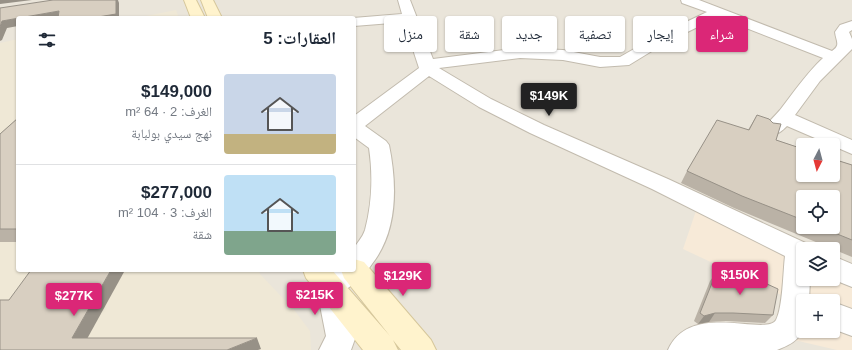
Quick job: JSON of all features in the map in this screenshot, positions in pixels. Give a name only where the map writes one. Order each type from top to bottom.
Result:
[{"type":"main road","points":[[190,0],[197,16]]},
{"type":"main road","points":[[207,0],[214,16]]},
{"type":"main road","points":[[341,273],[382,350]]},
{"type":"main road","points":[[341,273],[420,350]]},
{"type":"street","points":[[407,0],[409,16]]},
{"type":"street","points":[[687,0],[833,57]]},
{"type":"street","points":[[356,125],[428,67],[520,53],[564,55],[600,62],[624,62],[660,40],[718,12]]},
{"type":"street","points":[[356,22],[384,19]]},
{"type":"street","points":[[852,25],[845,28],[842,32],[843,38],[849,42],[842,52],[833,57],[818,72],[779,124],[852,148]]},
{"type":"street","points":[[422,52],[428,67],[485,102],[537,129],[660,184],[796,250]]},
{"type":"street","points":[[356,128],[379,145],[382,156],[383,176],[379,222],[373,242],[356,258]]},
{"type":"street","points":[[840,270],[852,276]]},
{"type":"street","points":[[336,350],[341,336],[341,273]]},
{"type":"street","points":[[684,350],[690,342],[707,337],[761,342],[775,339],[787,329],[796,312]]},
{"type":"street","points":[[840,318],[852,323]]},
{"type":"shaded area","points":[[0,0],[852,0],[852,350],[0,350]]},
{"type":"shaded area","points":[[176,10],[178,16],[146,16]]},
{"type":"shaded area","points":[[16,39],[16,272],[260,272],[295,311],[310,331],[311,350],[0,350],[0,43]]},
{"type":"shaded area","points":[[699,202],[796,246],[796,286],[840,286],[840,275],[852,268],[852,350],[837,350],[777,336],[781,295],[683,249]]},
{"type":"building","points":[[53,0],[116,0],[116,14],[104,16],[58,16],[59,11],[30,16],[16,16],[16,19],[2,21],[0,27],[0,8]]},
{"type":"building","points":[[757,115],[769,119],[773,123],[781,124],[776,140],[796,147],[796,182],[840,182],[840,161],[852,165],[852,240],[837,234],[840,234],[840,190],[796,190],[796,217],[742,196],[687,171],[717,120],[749,130]]},
{"type":"building","points":[[16,120],[16,229],[0,229],[0,134]]},
{"type":"building","points":[[734,269],[778,289],[773,315],[715,313],[704,316],[700,313],[716,273],[730,279]]},
{"type":"building","points":[[30,272],[110,272],[72,338],[257,338],[227,350],[0,350],[0,300],[9,300]]}]
